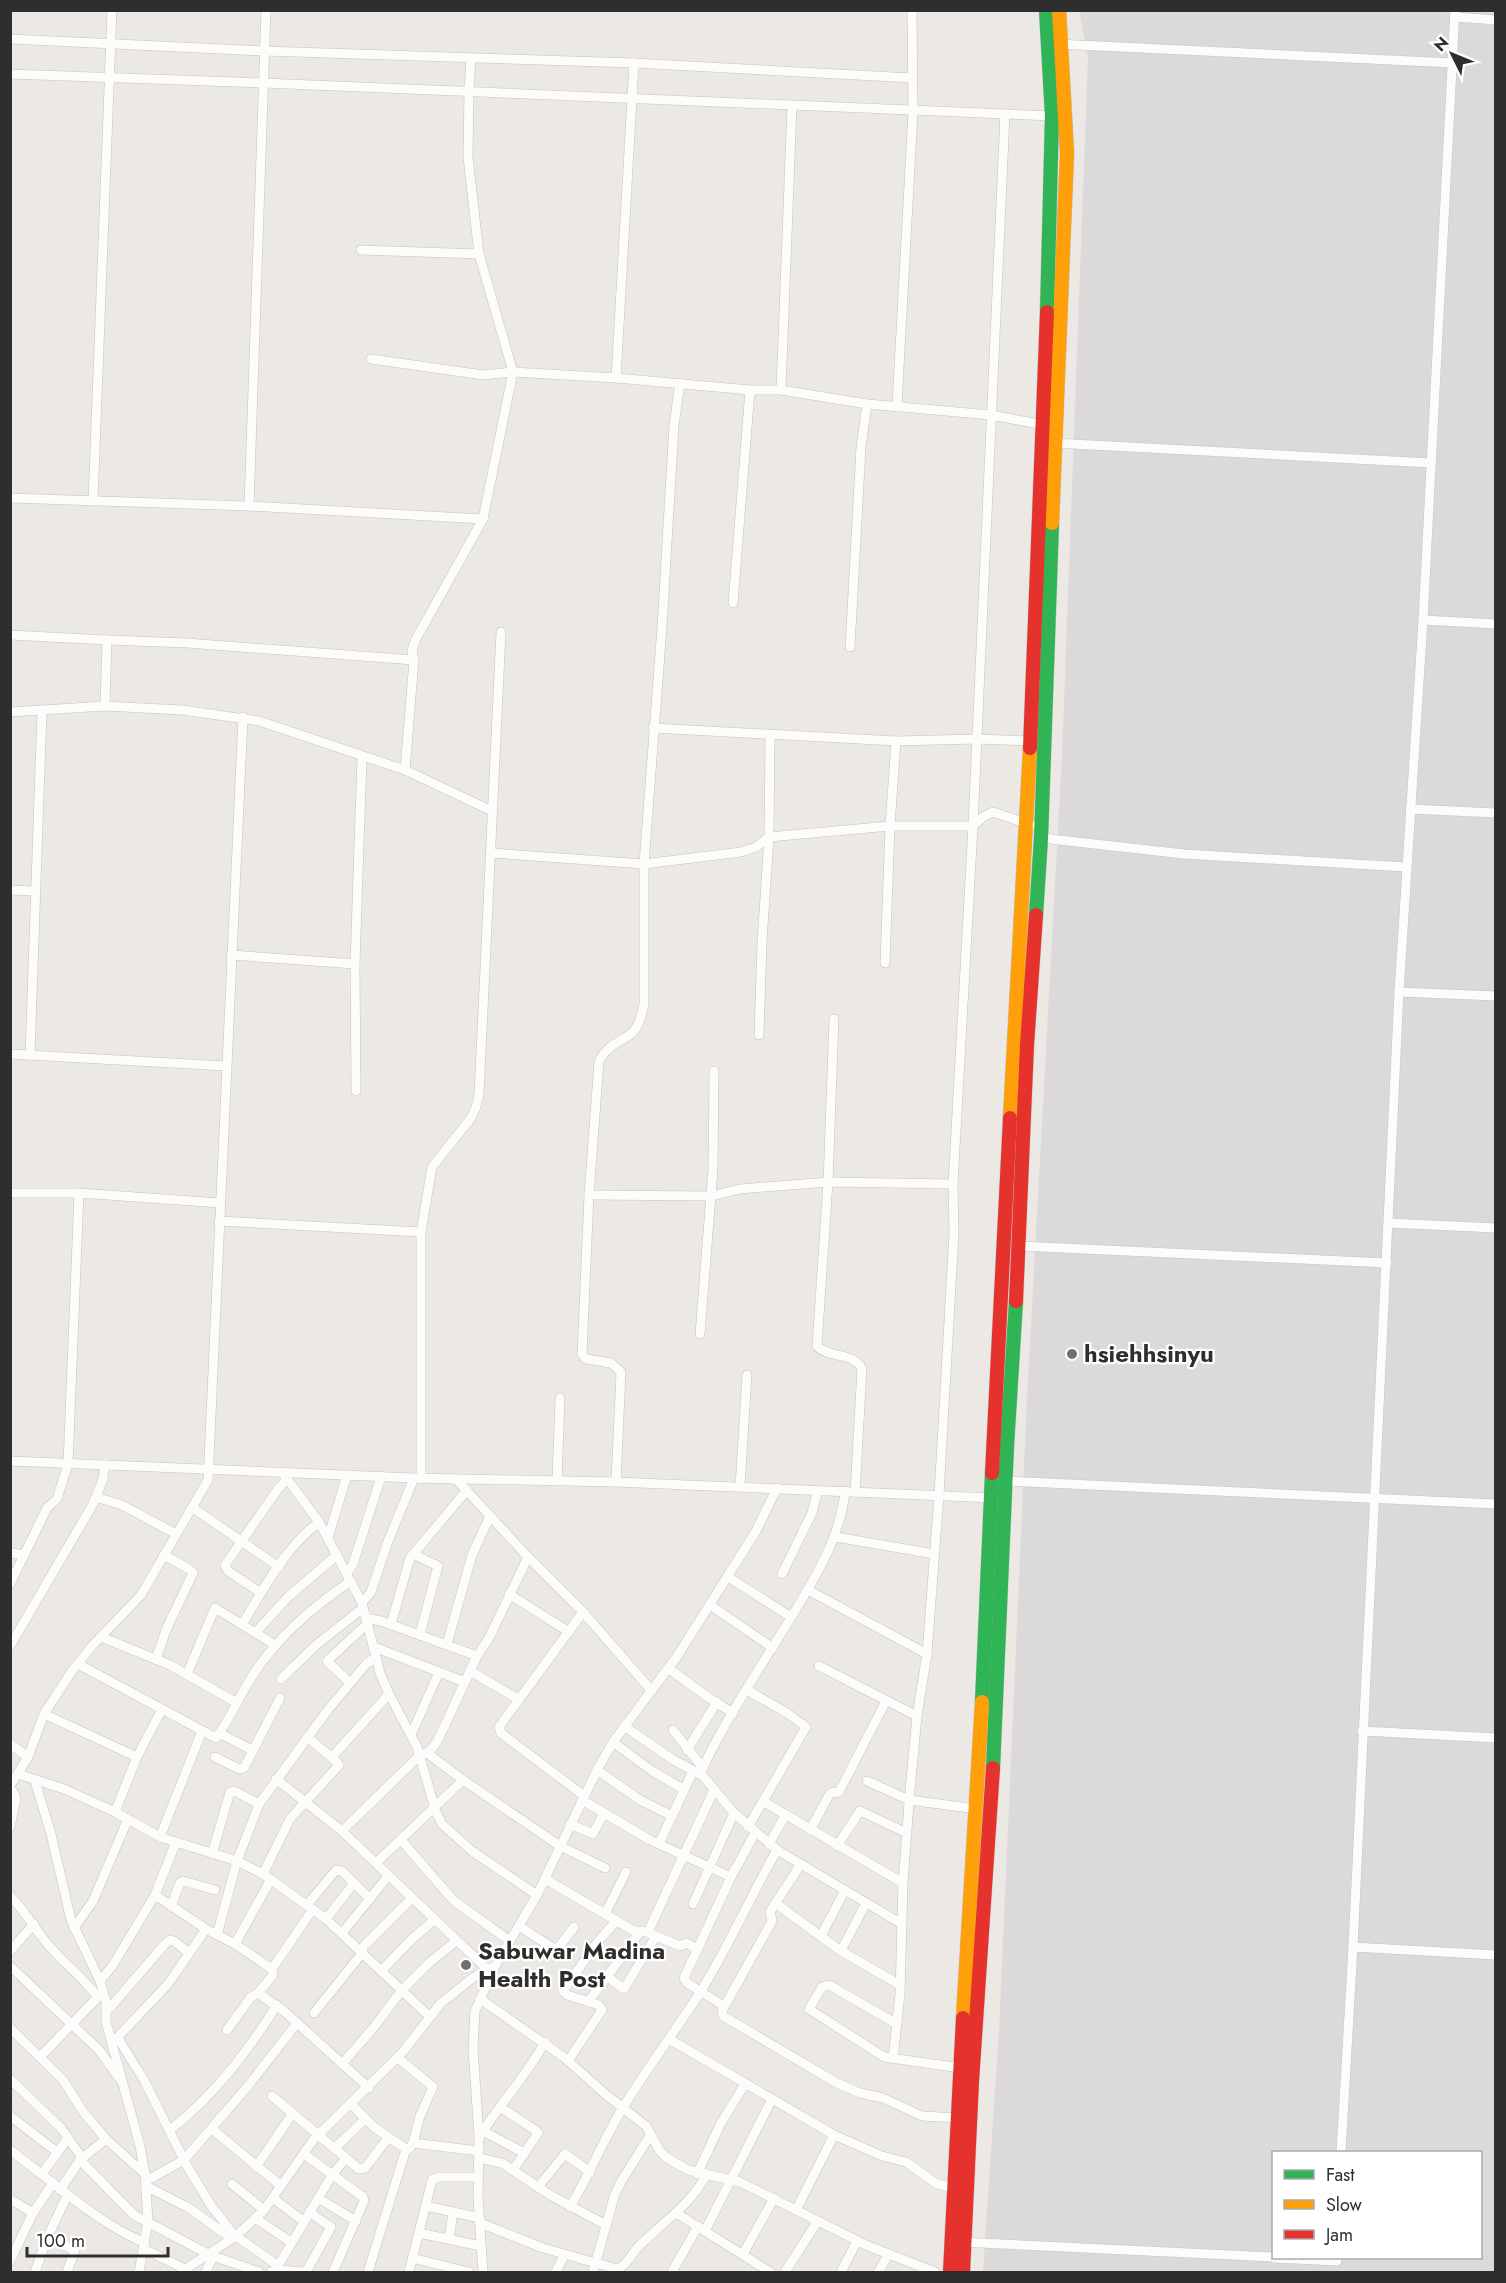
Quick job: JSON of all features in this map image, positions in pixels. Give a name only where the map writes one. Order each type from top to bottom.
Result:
[{"type":"main road","points":[[963,2272],[954,2188],[998,1498],[1030,741],[1067,153],[1055,44],[1046,10]]},
{"type":"main road","points":[[950,2272],[959,2242],[993,1777],[998,1498],[1005,1481],[1041,832],[1050,443],[1044,425],[1052,116],[1059,10]]},
{"type":"street","points":[[93,501],[112,10]]},
{"type":"street","points":[[249,506],[266,10]]},
{"type":"street","points":[[897,405],[913,111],[912,10]]},
{"type":"street","points":[[1341,2151],[1399,993],[1423,620],[1455,14],[1496,20]]},
{"type":"street","points":[[10,39],[264,51],[634,63],[913,78]]},
{"type":"street","points":[[1055,44],[1453,63]]},
{"type":"street","points":[[405,770],[414,660],[412,650],[483,519],[513,372],[479,254],[468,158],[468,91],[471,58]]},
{"type":"street","points":[[616,378],[634,63]]},
{"type":"street","points":[[10,74],[264,82],[1052,116]]},
{"type":"street","points":[[781,390],[792,106]]},
{"type":"street","points":[[893,2059],[900,1985],[903,1883],[909,1800],[917,1716],[927,1654],[939,1495],[954,1233],[952,1184],[973,826],[1005,114]]},
{"type":"street","points":[[362,250],[479,254]]},
{"type":"street","points":[[371,358],[483,375],[513,372],[616,378],[750,390],[781,390],[867,404],[991,415],[1044,425]]},
{"type":"street","points":[[616,1482],[621,1372],[611,1363],[586,1359],[582,1354],[589,1196],[599,1061],[610,1047],[628,1038],[636,1030],[642,1019],[644,1003],[644,864],[674,426],[680,383]]},
{"type":"street","points":[[733,603],[750,390]]},
{"type":"street","points":[[850,647],[861,447],[867,404]]},
{"type":"street","points":[[1050,443],[1431,463]]},
{"type":"street","points":[[10,498],[249,506],[483,519]]},
{"type":"street","points":[[1423,620],[1496,624]]},
{"type":"street","points":[[350,1683],[327,1661],[365,1613],[387,1544],[418,1478],[421,1232],[432,1167],[471,1118],[479,1094],[501,632]]},
{"type":"street","points":[[10,635],[187,643],[414,660]]},
{"type":"street","points":[[105,706],[108,640]]},
{"type":"street","points":[[10,712],[105,706],[182,710],[243,717],[405,770],[492,811]]},
{"type":"street","points":[[30,1055],[42,711]]},
{"type":"street","points":[[10,1827],[16,1798],[13,1781],[28,1757],[44,1714],[78,1664],[141,1595],[208,1480],[243,717]]},
{"type":"street","points":[[653,728],[896,741],[977,739],[1030,741]]},
{"type":"street","points":[[759,1035],[769,837],[770,735]]},
{"type":"street","points":[[885,963],[896,741]]},
{"type":"street","points":[[356,1091],[355,964],[362,757]]},
{"type":"street","points":[[1410,809],[1496,813]]},
{"type":"street","points":[[492,853],[644,864],[741,852],[756,847],[769,837],[890,826],[973,826],[982,817],[993,812],[1041,832],[1184,854],[1406,867]]},
{"type":"street","points":[[10,890],[36,891]]},
{"type":"street","points":[[231,955],[355,964]]},
{"type":"street","points":[[1399,993],[1496,996]]},
{"type":"street","points":[[834,1019],[828,1182],[817,1346],[824,1352],[854,1359],[862,1369],[855,1492]]},
{"type":"street","points":[[10,1054],[226,1066]]},
{"type":"street","points":[[700,1334],[711,1196],[714,1071]]},
{"type":"street","points":[[589,1196],[711,1196],[740,1189],[828,1182],[952,1184]]},
{"type":"street","points":[[10,1193],[79,1193],[220,1203]]},
{"type":"street","points":[[10,1584],[47,1509],[57,1499],[68,1464],[79,1193]]},
{"type":"street","points":[[219,1221],[421,1232]]},
{"type":"street","points":[[1389,1223],[1496,1228]]},
{"type":"street","points":[[1019,1246],[1387,1263]]},
{"type":"street","points":[[740,1487],[747,1375]]},
{"type":"street","points":[[558,1480],[560,1398]]},
{"type":"street","points":[[10,1461],[208,1469],[284,1476],[347,1475],[558,1480],[998,1498]]},
{"type":"street","points":[[10,1646],[96,1497],[105,1466]]},
{"type":"street","points":[[328,1538],[347,1475]]},
{"type":"street","points":[[284,1476],[319,1522],[349,1577],[365,1613],[389,1694],[423,1754],[435,1808],[442,1824],[472,1851],[537,1895]]},
{"type":"street","points":[[261,1593],[225,1569],[225,1565],[278,1489],[284,1476]]},
{"type":"street","points":[[78,1664],[214,1738],[275,1646],[349,1577],[381,1477]]},
{"type":"street","points":[[456,1479],[528,1557],[584,1612],[651,1690]]},
{"type":"street","points":[[1005,1481],[1496,1504]]},
{"type":"street","points":[[483,2272],[479,2177],[481,2133],[473,2020],[491,1967],[510,1941],[537,1895],[570,1824],[613,1742],[668,1668],[710,1605],[756,1531],[777,1488]]},
{"type":"street","points":[[391,1624],[413,1554],[466,1490]]},
{"type":"street","points":[[782,1574],[812,1513],[818,1490]]},
{"type":"street","points":[[659,1844],[683,1789],[699,1771],[827,1557],[843,1513],[845,1491]]},
{"type":"street","points":[[96,1497],[122,1505],[176,1534]]},
{"type":"street","points":[[193,1508],[279,1568]]},
{"type":"street","points":[[447,1644],[472,1555],[490,1516]]},
{"type":"street","points":[[243,1623],[261,1593],[303,1536],[319,1522]]},
{"type":"street","points":[[836,1537],[934,1554]]},
{"type":"street","points":[[10,1553],[25,1555]]},
{"type":"street","points":[[413,1554],[438,1566],[420,1634]]},
{"type":"street","points":[[156,1659],[166,1630],[192,1573],[164,1555]]},
{"type":"street","points":[[256,1632],[288,1597],[337,1555]]},
{"type":"street","points":[[342,1831],[438,1740],[477,1656],[489,1638],[528,1557]]},
{"type":"street","points":[[728,1577],[791,1617]]},
{"type":"street","points":[[808,1590],[927,1654]]},
{"type":"street","points":[[509,1594],[569,1632]]},
{"type":"street","points":[[710,1605],[773,1648]]},
{"type":"street","points":[[187,1674],[215,1608],[243,1623],[275,1646]]},
{"type":"street","points":[[584,1612],[499,1726],[501,1733],[604,1813],[659,1844],[731,1877]]},
{"type":"street","points":[[365,1613],[477,1656]]},
{"type":"street","points":[[280,1679],[316,1645],[365,1613]]},
{"type":"street","points":[[101,1637],[187,1674],[237,1703]]},
{"type":"street","points":[[375,1652],[465,1682]]},
{"type":"street","points":[[216,1935],[237,1861],[259,1804],[307,1737],[375,1652]]},
{"type":"street","points":[[819,1666],[917,1716]]},
{"type":"street","points":[[668,1668],[733,1713]]},
{"type":"street","points":[[470,1671],[518,1699]]},
{"type":"street","points":[[411,1735],[439,1672]]},
{"type":"street","points":[[724,2006],[684,1978],[764,1802],[806,1727],[747,1690]]},
{"type":"street","points":[[332,1757],[389,1694]]},
{"type":"street","points":[[215,1757],[242,1769],[280,1698]]},
{"type":"street","points":[[810,1830],[828,1797],[831,1793],[838,1792],[886,1701]]},
{"type":"street","points":[[687,1750],[717,1702]]},
{"type":"street","points":[[115,1812],[137,1758],[162,1709]]},
{"type":"street","points":[[44,1714],[137,1758]]},
{"type":"street","points":[[624,1726],[672,1759],[699,1771]]},
{"type":"street","points":[[673,1730],[699,1771],[751,1830],[773,1847],[902,1924]]},
{"type":"street","points":[[160,1837],[202,1731]]},
{"type":"street","points":[[1362,1731],[1496,1738]]},
{"type":"street","points":[[219,1733],[252,1750]]},
{"type":"street","points":[[235,1944],[267,1877],[271,1855],[290,1819],[339,1765],[307,1737]]},
{"type":"street","points":[[613,1742],[652,1771],[683,1789]]},
{"type":"street","points":[[10,1744],[28,1757]]},
{"type":"street","points":[[423,1754],[560,1846],[605,1868]]},
{"type":"street","points":[[597,1770],[640,1800],[672,1815]]},
{"type":"street","points":[[276,1779],[342,1831],[456,1941],[491,1967]]},
{"type":"street","points":[[376,1863],[462,1780]]},
{"type":"street","points":[[13,1781],[35,1781],[64,1789],[115,1812],[160,1837],[237,1861],[267,1877],[326,1919],[430,2017]]},
{"type":"street","points":[[35,1781],[51,1834],[63,1894],[74,1928],[99,1981],[108,2010]]},
{"type":"street","points":[[867,1781],[909,1800],[977,1809]]},
{"type":"street","points":[[606,1976],[624,1989],[714,1790]]},
{"type":"street","points":[[212,1854],[230,1792],[234,1791],[259,1804]]},
{"type":"street","points":[[764,1802],[903,1883]]},
{"type":"street","points":[[837,1846],[860,1811],[907,1833]]},
{"type":"street","points":[[570,1824],[593,1834],[604,1813]]},
{"type":"street","points":[[693,1904],[734,1813]]},
{"type":"street","points":[[570,2207],[623,2107],[700,1991],[773,1847],[785,1815]]},
{"type":"street","points":[[74,1928],[93,1901],[128,1819]]},
{"type":"street","points":[[400,1840],[454,1901],[510,1941]]},
{"type":"street","points":[[99,1981],[113,1965],[155,1895],[176,1842]]},
{"type":"street","points":[[801,1864],[770,1912],[772,1921],[724,2006],[723,2016],[837,2083],[860,2093],[883,2098],[922,2116],[958,2118]]},
{"type":"street","points":[[227,2030],[251,1996],[258,1994],[273,1975],[272,1969],[336,1870],[342,1872],[370,1899]]},
{"type":"street","points":[[605,1914],[626,1872]]},
{"type":"street","points":[[342,1934],[389,1875]]},
{"type":"street","points":[[545,1879],[616,1921],[680,1946],[686,1944],[698,1948]]},
{"type":"street","points":[[171,1906],[180,1883],[183,1881],[215,1890]]},
{"type":"street","points":[[326,1919],[354,1883]]},
{"type":"street","points":[[821,1936],[845,1890]]},
{"type":"street","points":[[155,1895],[272,1969]]},
{"type":"street","points":[[10,1896],[34,1924],[41,1936],[97,1998],[41,2056]]},
{"type":"street","points":[[314,2013],[361,1951],[412,1898]]},
{"type":"street","points":[[775,1903],[841,1951],[900,1985]]},
{"type":"street","points":[[841,1951],[866,1903]]},
{"type":"street","points":[[382,1970],[412,1938],[434,1920]]},
{"type":"street","points":[[568,2061],[602,2010],[599,2005],[567,1995],[563,1991],[596,1944],[616,1921]]},
{"type":"street","points":[[10,1951],[34,1924]]},
{"type":"street","points":[[519,1926],[554,1948],[558,1948],[574,1927]]},
{"type":"street","points":[[115,2040],[168,1984],[206,1929]]},
{"type":"street","points":[[588,2002],[606,1976],[648,1934]]},
{"type":"street","points":[[189,1953],[170,1940],[108,2010],[106,2019],[115,2040],[170,2130],[184,2160],[210,2204],[234,2235],[275,2270],[305,2272],[330,2230],[330,2225],[338,2210]]},
{"type":"street","points":[[342,2064],[402,1990],[429,1963],[456,1941]]},
{"type":"street","points":[[1353,1947],[1496,1955]]},
{"type":"street","points":[[10,1966],[99,2050],[122,2080]]},
{"type":"street","points":[[10,2150],[104,2222],[183,2271],[211,2256],[264,2210],[320,2134],[369,2088],[453,1992],[491,1967]]},
{"type":"street","points":[[897,2024],[829,1985],[822,1987],[809,2009],[878,2055],[960,2068]]},
{"type":"street","points":[[258,1994],[277,2005],[369,2088]]},
{"type":"street","points":[[480,1999],[545,2043],[646,2126],[660,2151],[667,2158],[702,2175],[732,2179],[857,2241],[935,2272]]},
{"type":"street","points":[[170,2130],[188,2117],[226,2076],[258,2035],[277,2005]]},
{"type":"street","points":[[146,2180],[184,2160],[212,2129],[297,2023]]},
{"type":"street","points":[[10,2028],[41,2056],[70,2088],[84,2113],[146,2180],[228,2236],[234,2235]]},
{"type":"street","points":[[669,2039],[834,2135],[882,2156],[906,2162],[937,2184],[954,2188]]},
{"type":"street","points":[[115,2040],[122,2080],[140,2146],[146,2180],[148,2221],[139,2272]]},
{"type":"street","points":[[481,2133],[525,2075],[545,2043]]},
{"type":"street","points":[[368,2272],[409,2146],[433,2087],[397,2058]]},
{"type":"street","points":[[10,2079],[62,2128],[80,2156],[80,2160],[125,2208],[211,2256],[256,2272]]},
{"type":"street","points":[[426,2206],[480,2221],[594,2268],[619,2270],[640,2246],[690,2201],[721,2123],[745,2084]]},
{"type":"street","points":[[272,2096],[362,2170],[388,2138]]},
{"type":"street","points":[[672,2272],[732,2179],[772,2099]]},
{"type":"street","points":[[351,2104],[388,2138],[409,2146],[479,2154],[502,2163],[570,2207],[606,2225]]},
{"type":"street","points":[[500,2107],[537,2131],[513,2170]]},
{"type":"street","points":[[256,2168],[293,2113]]},
{"type":"street","points":[[10,2116],[57,2152]]},
{"type":"street","points":[[335,2148],[365,2119]]},
{"type":"street","points":[[212,2129],[256,2168],[281,2186]]},
{"type":"street","points":[[481,2133],[524,2153]]},
{"type":"street","points":[[594,2268],[610,2207],[622,2180],[651,2134]]},
{"type":"street","points":[[796,2210],[834,2135]]},
{"type":"street","points":[[42,2174],[68,2138]]},
{"type":"street","points":[[10,2261],[33,2213],[60,2190],[80,2160],[106,2139]]},
{"type":"street","points":[[304,2154],[363,2197],[356,2221],[333,2272],[325,2272]]},
{"type":"street","points":[[538,2187],[565,2154],[590,2172]]},
{"type":"street","points":[[275,2270],[332,2175],[346,2158]]},
{"type":"street","points":[[409,2272],[432,2180],[435,2178],[479,2177]]},
{"type":"street","points":[[232,2184],[264,2210]]},
{"type":"street","points":[[35,2272],[60,2190]]},
{"type":"street","points":[[273,2198],[304,2222]]},
{"type":"street","points":[[318,2198],[356,2221]]},
{"type":"street","points":[[743,2254],[774,2198]]},
{"type":"street","points":[[10,2199],[33,2213]]},
{"type":"street","points":[[309,2212],[330,2225]]},
{"type":"street","points":[[448,2239],[453,2212]]},
{"type":"street","points":[[676,2213],[770,2272]]},
{"type":"street","points":[[255,2218],[291,2242]]},
{"type":"street","points":[[785,2272],[817,2222]]},
{"type":"street","points":[[419,2233],[481,2246]]},
{"type":"street","points":[[47,2238],[75,2250],[67,2272]]},
{"type":"street","points":[[840,2272],[857,2241]]},
{"type":"street","points":[[959,2242],[1272,2258]]},
{"type":"street","points":[[878,2272],[889,2254]]},
{"type":"street","points":[[556,2272],[564,2255]]},
{"type":"street","points":[[206,2272],[211,2256]]},
{"type":"street","points":[[412,2258],[469,2272]]},
{"type":"street","points":[[1336,2272],[1337,2259]]},
{"type":"shaded area","points":[[1079,11],[1495,11],[1495,2272],[983,2272],[999,2031],[1027,1399],[1062,756],[1088,58]]},
{"type":"traffic: fast","points":[[1046,10],[1052,116],[1047,312]]},
{"type":"traffic: fast","points":[[1036,915],[1041,838],[1052,523]]},
{"type":"traffic: fast","points":[[993,1768],[1007,1446],[1016,1301]]},
{"type":"traffic: fast","points":[[982,1702],[992,1473]]},
{"type":"traffic: slow","points":[[1052,523],[1067,153],[1059,10]]},
{"type":"traffic: slow","points":[[1010,1118],[1030,748]]},
{"type":"traffic: slow","points":[[963,2018],[982,1702]]},
{"type":"traffic: jam","points":[[1030,748],[1047,312]]},
{"type":"traffic: jam","points":[[1016,1301],[1027,1045],[1036,915]]},
{"type":"traffic: jam","points":[[992,1473],[1010,1118]]},
{"type":"traffic: jam","points":[[963,2272],[972,2081],[993,1768]]},
{"type":"traffic: jam","points":[[950,2272],[963,2018]]},
{"type":"place","name":"hsiehhsinyu","points":[[1072,1354]]},
{"type":"place","name":"Sabuwar Madina Health Post","points":[[466,1965]]}]
